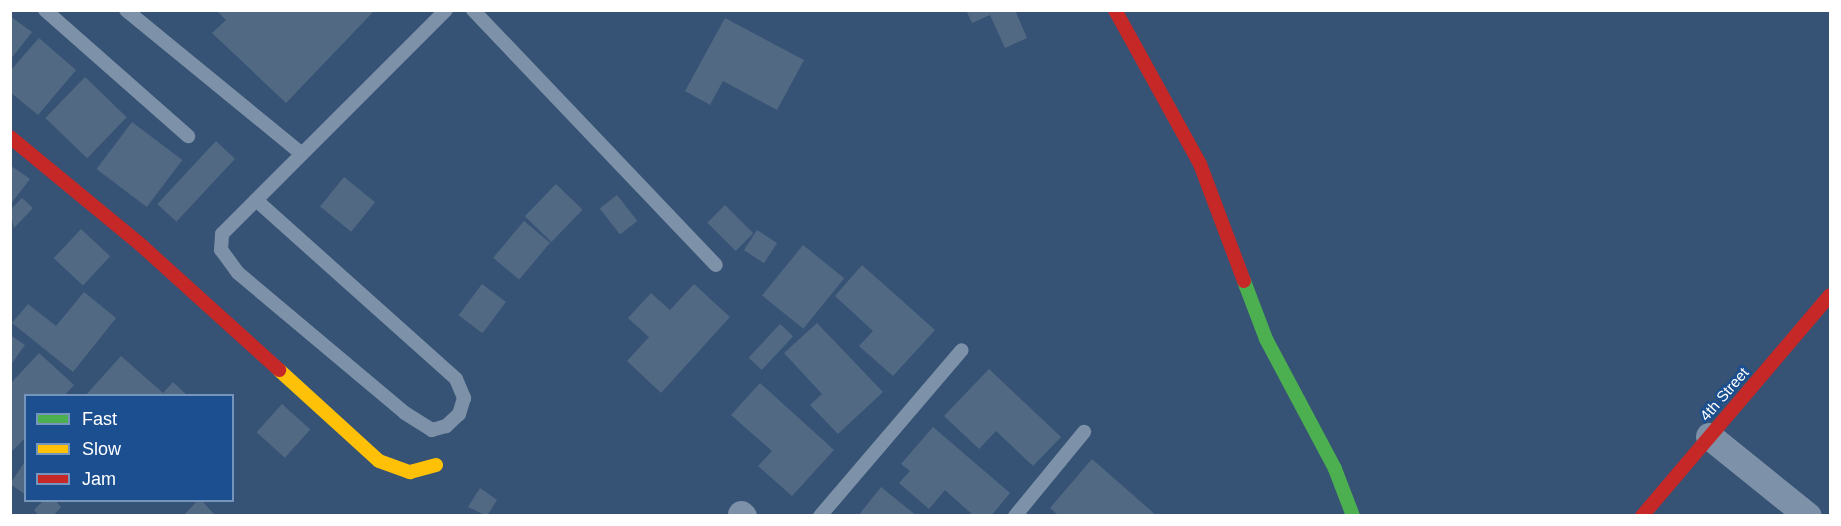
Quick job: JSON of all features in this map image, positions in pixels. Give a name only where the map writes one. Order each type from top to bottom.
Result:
[{"type":"street","points":[[1114,10],[1200,164],[1266,339],[1335,469],[1353,516]]},
{"type":"street","points":[[10,137],[142,246],[379,461],[410,472],[436,465]]},
{"type":"street","name":"4th Street","points":[[1642,516],[1830,295]]},
{"type":"street","points":[[1709,436],[1808,516]]},
{"type":"lane","points":[[45,10],[188,136]]},
{"type":"lane","points":[[126,10],[302,154]]},
{"type":"lane","points":[[256,200],[456,379],[464,398],[459,414],[446,426],[432,430],[405,413],[238,273],[221,250],[222,234],[256,200],[302,154],[446,10]]},
{"type":"lane","points":[[473,10],[716,265]]},
{"type":"lane","points":[[820,516],[962,350]]},
{"type":"lane","points":[[1015,516],[1084,432]]},
{"type":"building","points":[[216,10],[375,10],[286,103],[212,33],[226,20]]},
{"type":"building","points":[[966,10],[1015,10],[1027,38],[1005,48],[990,15],[972,23]]},
{"type":"building","points":[[10,16],[32,32],[10,60]]},
{"type":"building","points":[[725,18],[804,60],[777,110],[723,81],[710,105],[685,91]]},
{"type":"building","points":[[39,38],[76,70],[38,115],[10,92],[10,71]]},
{"type":"building","points":[[85,77],[127,117],[87,158],[45,118]]},
{"type":"building","points":[[132,122],[182,160],[147,207],[96,169]]},
{"type":"building","points":[[216,141],[235,159],[176,222],[157,204]]},
{"type":"building","points":[[10,165],[30,179],[10,205]]},
{"type":"building","points":[[344,177],[375,202],[351,232],[320,207]]},
{"type":"building","points":[[556,184],[583,210],[551,242],[525,216]]},
{"type":"building","points":[[617,195],[637,221],[620,235],[600,209]]},
{"type":"building","points":[[22,198],[33,208],[14,228],[10,210]]},
{"type":"building","points":[[725,205],[753,233],[736,251],[707,223]]},
{"type":"building","points":[[524,221],[550,243],[519,280],[493,258]]},
{"type":"building","points":[[81,229],[110,256],[83,286],[54,258]]},
{"type":"building","points":[[757,230],[777,243],[764,263],[744,250]]},
{"type":"building","points":[[803,245],[844,278],[803,329],[762,296]]},
{"type":"building","points":[[862,265],[935,330],[893,376],[859,346],[873,331],[835,296]]},
{"type":"building","points":[[482,284],[506,302],[482,333],[459,315]]},
{"type":"building","points":[[694,284],[730,317],[661,393],[627,361],[649,337],[628,318],[651,293],[670,310]]},
{"type":"building","points":[[84,292],[116,318],[73,372],[12,323],[28,304],[56,326]]},
{"type":"building","points":[[817,323],[883,392],[838,434],[810,405],[822,394],[784,353]]},
{"type":"building","points":[[780,324],[793,336],[762,370],[749,358]]},
{"type":"building","points":[[10,335],[25,345],[10,366]]},
{"type":"building","points":[[39,353],[74,385],[66,394],[24,394],[24,439],[10,453],[10,384]]},
{"type":"building","points":[[121,356],[163,393],[173,382],[186,394],[87,394]]},
{"type":"building","points":[[989,369],[1061,437],[1033,466],[996,431],[979,449],[944,416]]},
{"type":"building","points":[[760,383],[834,450],[792,496],[758,466],[772,451],[731,415]]},
{"type":"building","points":[[282,404],[310,429],[285,458],[257,432]]},
{"type":"building","points":[[933,427],[1010,493],[991,516],[974,516],[945,490],[929,509],[899,483],[910,471],[901,464]]},
{"type":"building","points":[[1092,459],[1157,516],[1059,516],[1050,508]]},
{"type":"building","points":[[24,463],[24,494],[10,484]]},
{"type":"building","points":[[881,487],[917,516],[858,516]]},
{"type":"building","points":[[480,488],[497,500],[487,516],[468,507]]},
{"type":"building","points":[[42,502],[57,502],[61,507],[53,516],[39,516],[34,510]]},
{"type":"building","points":[[196,502],[203,502],[216,516],[183,516]]},
{"type":"traffic: fast","points":[[1244,281],[1266,339],[1335,469],[1353,516]]},
{"type":"traffic: slow","points":[[279,370],[379,461],[410,472],[436,465]]},
{"type":"traffic: jam","points":[[1115,10],[1200,164],[1244,281]]},
{"type":"traffic: jam","points":[[10,137],[142,246],[279,370]]},
{"type":"traffic: jam","points":[[1642,516],[1830,295]]}]
